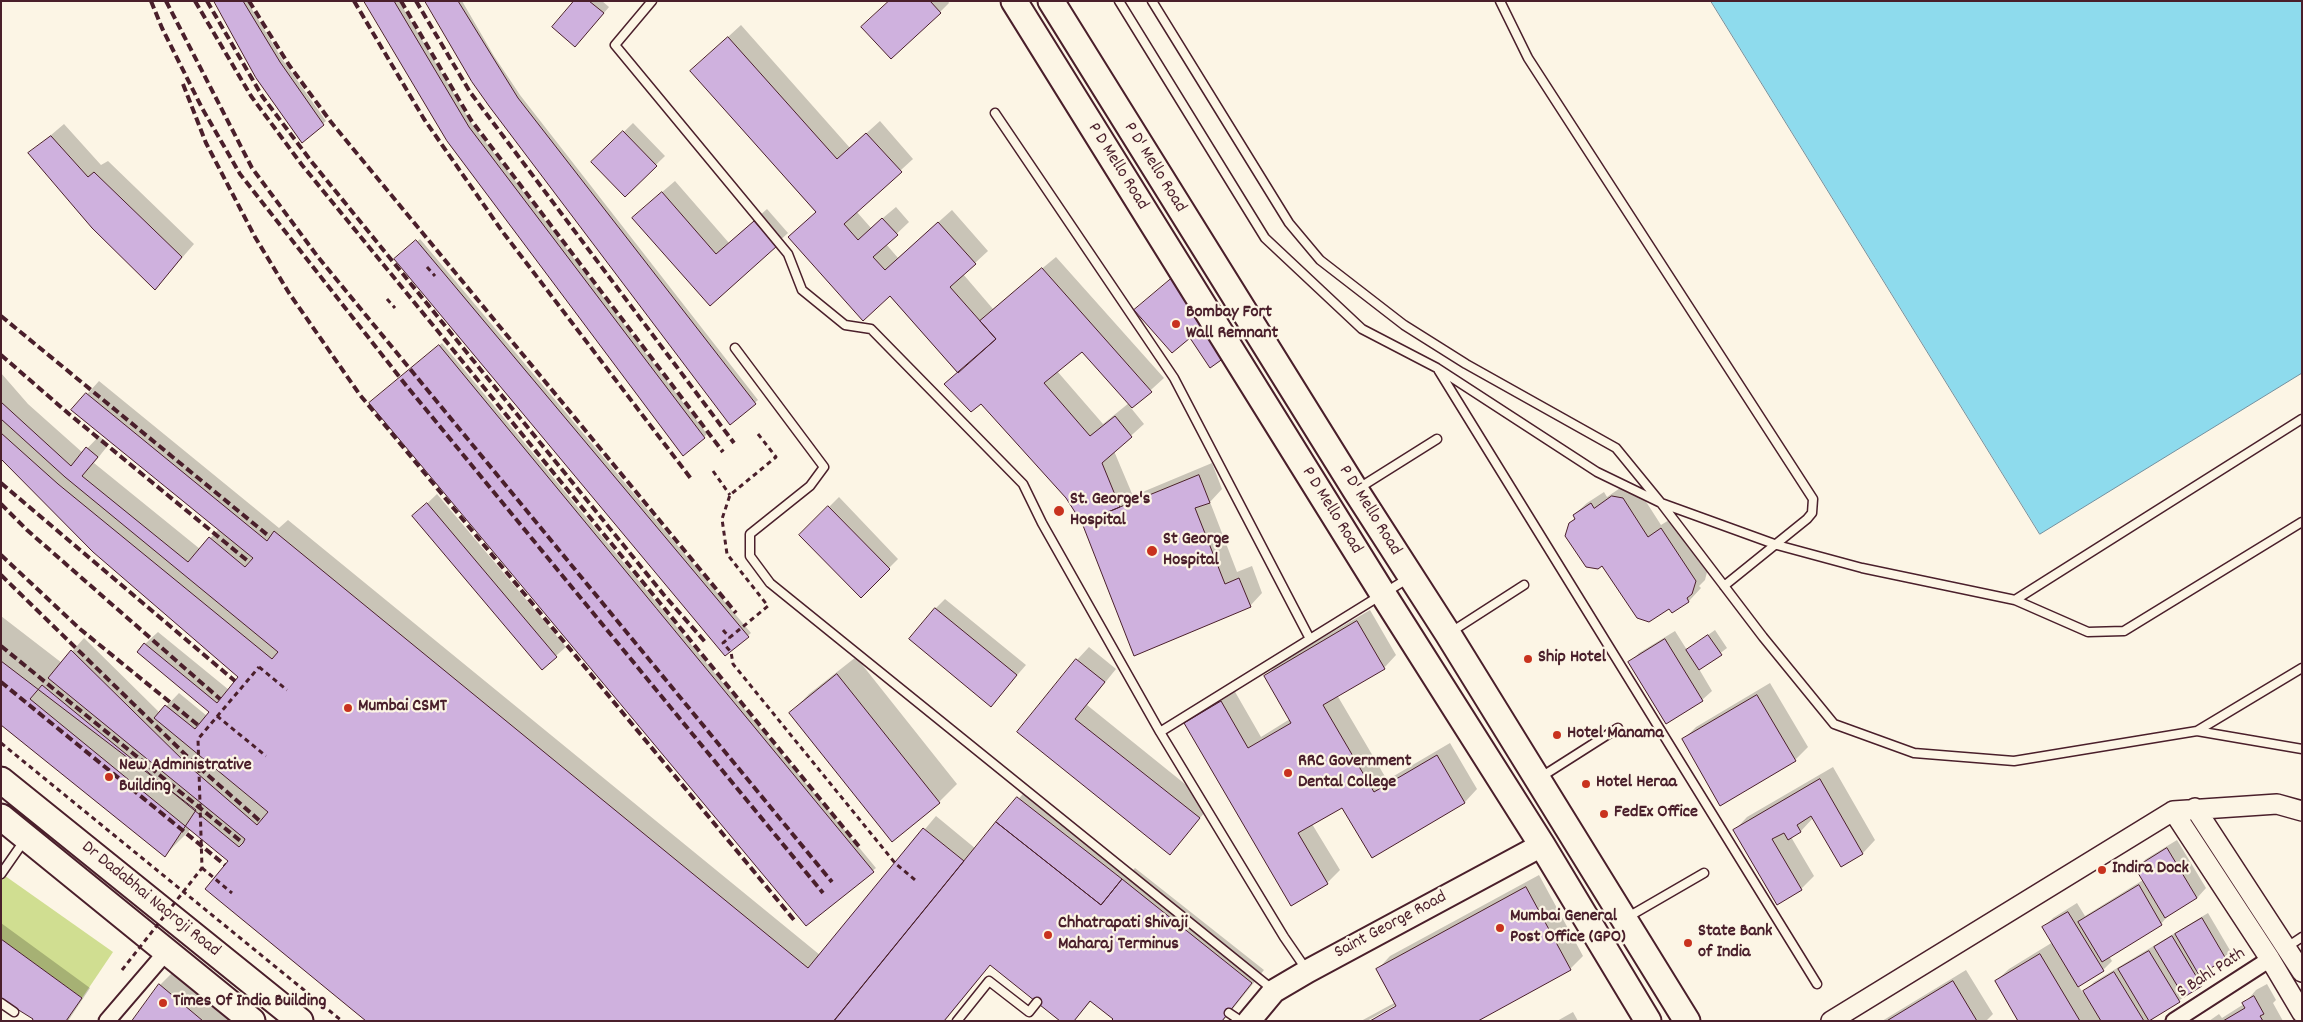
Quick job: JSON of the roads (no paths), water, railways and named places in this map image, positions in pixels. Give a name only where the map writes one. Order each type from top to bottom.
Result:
[{"type":"main road","name":"P D Mello Road","points":[[1014,1],[1382,594],[1542,845],[1648,1021]]},
{"type":"main road","name":"P D' Mello Road","points":[[1051,1],[1410,578],[1448,634],[1687,1021]]},
{"type":"main road","name":"Dr Dadabhai Naoroji Road","points":[[1,780],[300,1021]]},
{"type":"main road","name":"Dr Dadabhai Naoroji Road","points":[[1,817],[252,1021]]},
{"type":"main road","name":"Saint George Road","points":[[1239,1017],[1274,991],[1308,971],[1542,845]]},
{"type":"street","points":[[1831,1021],[2173,811],[2195,808],[2277,804],[2302,811]]},
{"type":"street","points":[[2195,808],[2302,972]]},
{"type":"street","points":[[2173,811],[2270,959],[2302,1014]]},
{"type":"street","points":[[107,1021],[167,951]]},
{"type":"street","name":"S Bahl Path","points":[[2174,1021],[2270,959]]},
{"type":"lane","points":[[652,1],[615,45],[788,254],[802,290],[845,325],[871,330],[1023,484],[1042,523],[1160,732],[1284,936],[1308,971]]},
{"type":"lane","points":[[1119,1],[1265,238],[1362,329],[1438,368],[1578,460],[1661,503],[1776,545],[1862,568],[2015,600],[2088,632],[2124,631],[2302,522]]},
{"type":"lane","points":[[1152,1],[1289,223],[1320,260],[1404,325],[1466,364],[1616,448],[1661,503],[1762,637],[1834,724],[1914,753],[2014,761],[2197,731],[2302,749]]},
{"type":"lane","points":[[1500,1],[1528,58],[1813,499],[1812,513],[1776,545],[1724,586]]},
{"type":"lane","points":[[995,114],[1174,378],[1310,638]]},
{"type":"lane","points":[[735,348],[824,467],[810,486],[750,534],[750,556],[770,583],[1274,991]]},
{"type":"lane","points":[[1438,368],[1817,984]]},
{"type":"lane","points":[[2015,600],[2302,419]]},
{"type":"lane","points":[[1356,491],[1437,439]]},
{"type":"lane","points":[[1160,732],[1410,578]]},
{"type":"lane","points":[[1448,634],[1524,585]]},
{"type":"lane","points":[[2197,731],[2302,668]]},
{"type":"lane","points":[[1537,779],[1618,728]]},
{"type":"lane","points":[[1,874],[27,838]]},
{"type":"lane","points":[[1624,920],[1704,873]]},
{"type":"lane","points":[[2286,948],[2302,937]]},
{"type":"lane","points":[[957,1021],[989,981],[1029,1012],[1037,1002]]},
{"type":"lane","points":[[1,1003],[14,1012]]},
{"type":"lane","points":[[1239,1017],[1241,1021]]},
{"type":"water","points":[[1711,1],[2302,1],[2302,373],[2040,534]]},
{"type":"railway","points":[[151,1],[162,28],[202,108],[240,174],[405,384],[823,893]]},
{"type":"railway","points":[[166,1],[252,168],[318,257],[832,882]]},
{"type":"railway","points":[[195,1],[251,96],[302,165],[861,849]]},
{"type":"railway","points":[[207,1],[262,96],[311,161],[664,595],[706,643]]},
{"type":"railway","points":[[249,1],[289,65],[331,122],[736,613]]},
{"type":"railway","points":[[354,1],[424,119],[502,231],[692,480]]},
{"type":"railway","points":[[401,1],[471,120],[723,452]]},
{"type":"railway","points":[[416,1],[470,92],[734,443]]},
{"type":"railway","points":[[183,84],[206,143],[255,237],[289,293],[360,395],[794,920]]},
{"type":"railway","points":[[1,316],[270,537]]},
{"type":"railway","points":[[1,355],[69,414],[249,562]]},
{"type":"railway","points":[[1,483],[235,681]]},
{"type":"railway","points":[[1,504],[27,530],[220,699]]},
{"type":"railway","points":[[1,555],[80,629],[198,725]]},
{"type":"railway","points":[[1,575],[194,763],[260,821]]},
{"type":"railway","points":[[1,646],[243,843]]},
{"type":"railway","points":[[1,682],[225,865]]},
{"type":"place","name":"Bombay Fort Wall Remnant","points":[[1176,324]]},
{"type":"place","name":"St. George's Hospital","points":[[1059,511]]},
{"type":"place","name":"St George Hospital","points":[[1152,551]]},
{"type":"place","name":"Ship Hotel","points":[[1528,659]]},
{"type":"place","name":"Mumbai CSMT","points":[[348,708]]},
{"type":"place","name":"Hotel Manama","points":[[1557,735]]},
{"type":"place","name":"RRC Government Dental College","points":[[1288,773]]},
{"type":"place","name":"New Administrative Building","points":[[109,777]]},
{"type":"place","name":"Hotel Heraa","points":[[1586,784]]},
{"type":"place","name":"FedEx Office","points":[[1604,814]]},
{"type":"place","name":"Indira Dock","points":[[2102,870]]},
{"type":"place","name":"Mumbai General Post Office (GPO)","points":[[1500,928]]},
{"type":"place","name":"Chhatrapati Shivaji Maharaj Terminus","points":[[1048,935]]},
{"type":"place","name":"State Bank of India","points":[[1688,943]]},
{"type":"place","name":"Times Of India Building","points":[[163,1003]]}]
